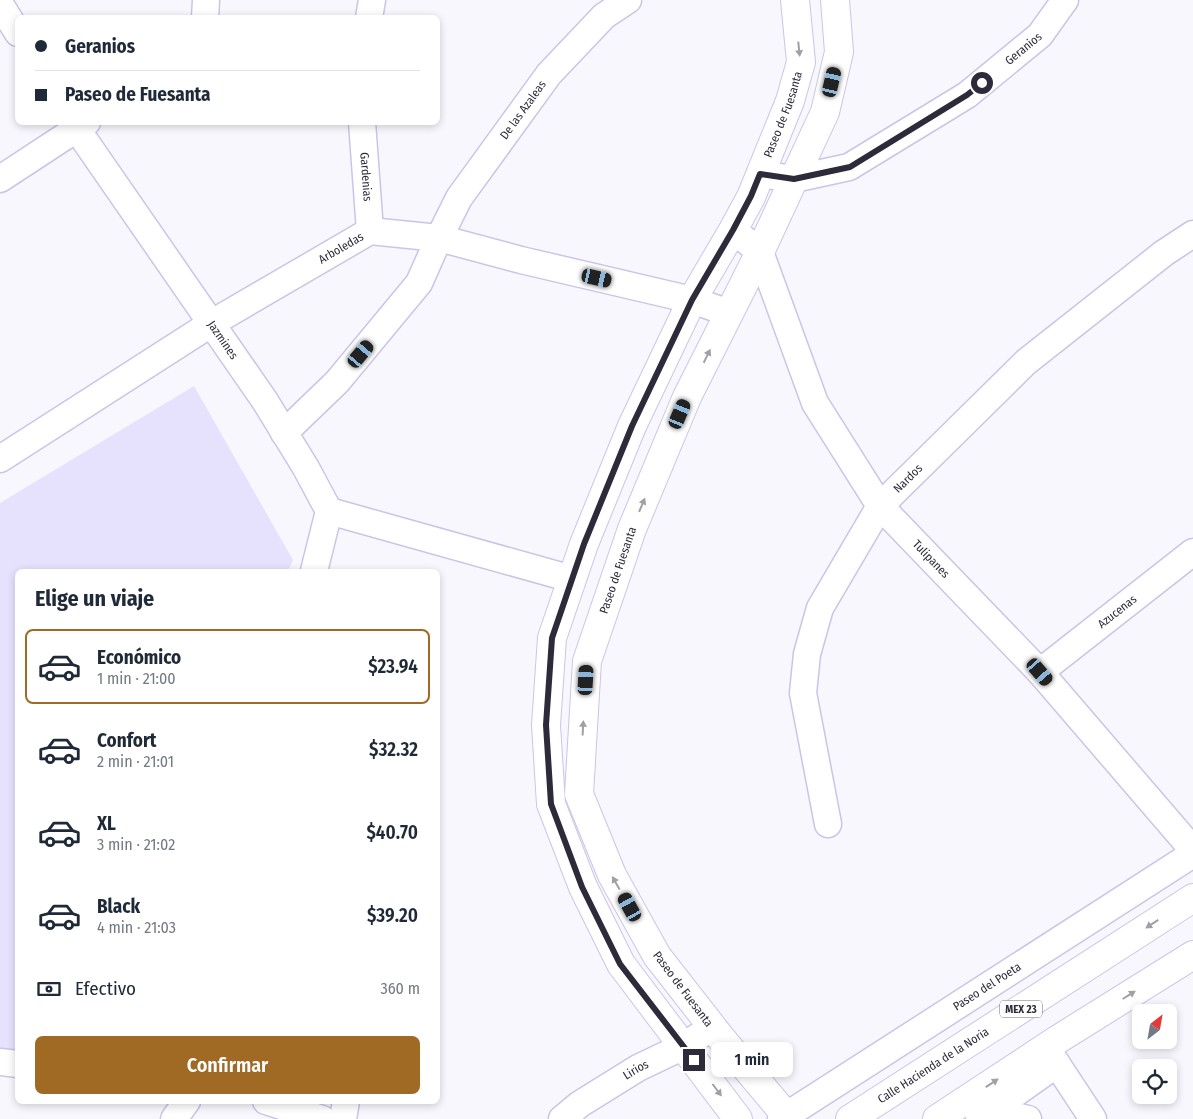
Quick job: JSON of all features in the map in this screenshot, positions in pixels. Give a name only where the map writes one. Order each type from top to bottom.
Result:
[{"type":"street","points":[[205,15],[206,0]]},
{"type":"street","points":[[369,15],[372,0]]},
{"type":"street","name":"De las Azaleas","points":[[284,433],[338,382],[419,283],[459,198],[550,74],[604,16],[628,0]]},
{"type":"street","name":"Paseo de Fuesanta","points":[[738,1119],[620,964],[582,887],[551,804],[546,725],[552,638],[584,544],[632,426],[692,300],[751,196],[790,101],[801,62],[794,0]]},
{"type":"street","name":"Paseo de Fuesanta","points":[[785,1118],[657,956],[612,875],[579,794],[587,661],[632,529],[687,398],[760,252],[825,112],[839,52],[835,0]]},
{"type":"street","name":"Geranios","points":[[760,174],[794,179],[850,167],[967,95],[1040,36],[1065,0]]},
{"type":"street","points":[[0,4],[15,28]]},
{"type":"street","points":[[0,179],[78,125]]},
{"type":"street","name":"Jazmines","points":[[78,125],[265,401],[306,468],[329,511]]},
{"type":"street","name":"Gardenias","points":[[362,125],[370,231]]},
{"type":"street","points":[[733,230],[760,252]]},
{"type":"street","name":"Arboledas","points":[[0,459],[212,323],[370,231],[439,238],[521,260],[692,300],[729,313]]},
{"type":"street","name":"Nardos","points":[[828,824],[803,693],[807,654],[820,608],[880,506],[1026,362],[1164,253],[1193,234]]},
{"type":"street","name":"Tulipanes","points":[[760,252],[815,403],[880,506],[1040,672],[1193,850]]},
{"type":"street","points":[[314,569],[329,511],[572,579]]},
{"type":"street","name":"Azucenas","points":[[1040,672],[1193,552]]},
{"type":"street","points":[[551,804],[579,794]]},
{"type":"street","name":"Paseo del Poeta","points":[[785,1118],[1193,854]]},
{"type":"street","name":"Calle Hacienda de la Noria","points":[[850,1119],[1193,898]]},
{"type":"street","points":[[977,1111],[1193,955]]},
{"type":"street","name":"Lirios","points":[[562,1119],[580,1104],[638,1068],[684,1046],[712,1027]]},
{"type":"street","points":[[1052,1056],[1093,1119]]},
{"type":"street","points":[[0,1062],[15,1064]]},
{"type":"street","points":[[174,1119],[186,1104]]},
{"type":"street","points":[[275,1104],[322,1119]]},
{"type":"street","points":[[343,1119],[346,1104]]},
{"type":"street","points":[[937,1119],[977,1111],[1028,1119]]},
{"type":"shaded area","points":[[194,386],[293,560],[289,569],[15,569],[15,1054],[0,1051],[0,503]]},
{"type":"route","points":[[694,1060],[620,964],[582,887],[551,804],[546,725],[552,638],[584,544],[632,426],[692,300],[733,230],[760,174],[794,179],[850,167],[967,95],[982,83]]}]
